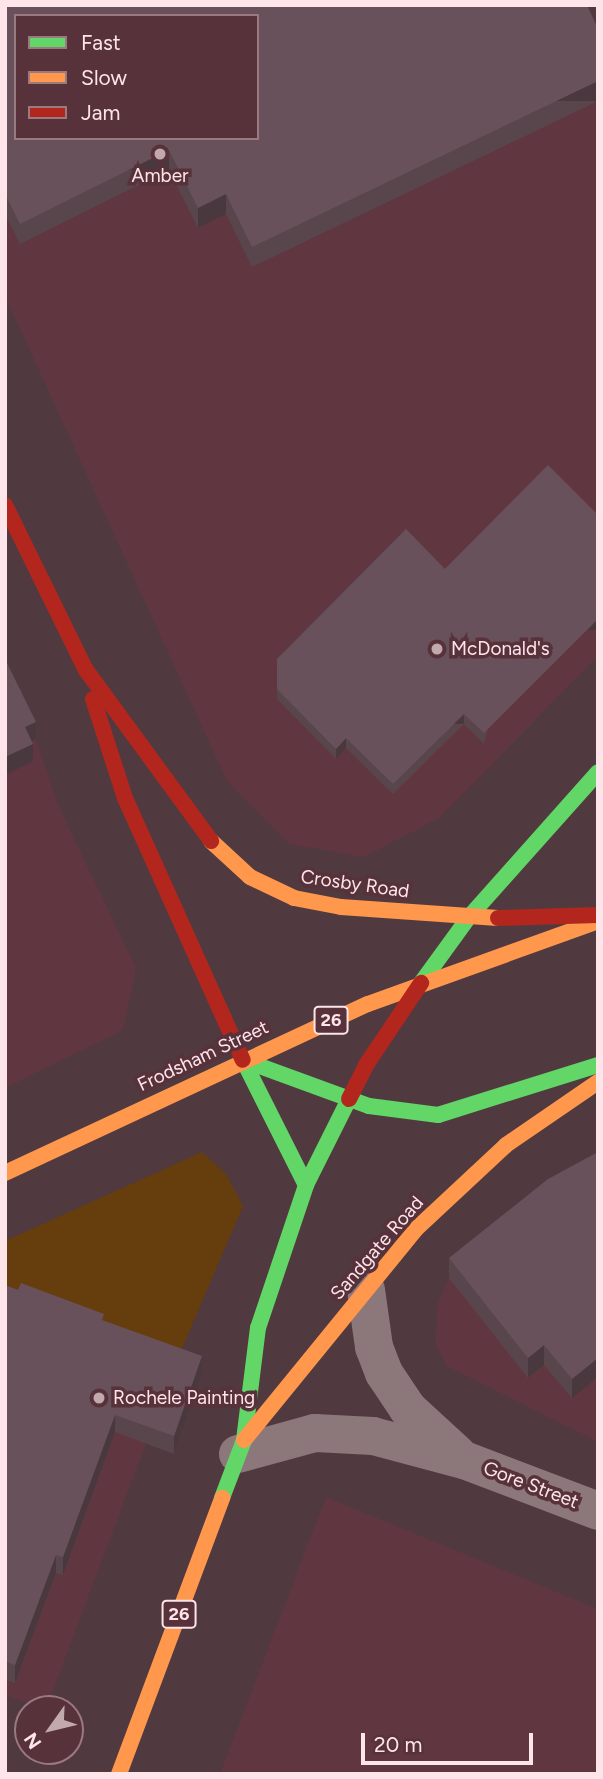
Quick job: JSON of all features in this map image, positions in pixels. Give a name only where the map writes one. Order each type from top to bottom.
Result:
[{"type":"main road","name":"Crosby Road","points":[[5,505],[86,670],[199,830],[250,877],[312,903],[469,917],[598,915]]},
{"type":"main road","name":"Crosby Road","points":[[86,670],[124,798],[243,1060],[306,1185]]},
{"type":"main road","name":"Sandgate Road","points":[[119,1774],[241,1447],[258,1328],[306,1185],[348,1099],[421,983],[469,917],[598,772]]},
{"type":"main road","name":"26","points":[[421,983],[598,921]]},
{"type":"main road","name":"Frodsham Street","points":[[5,1172],[243,1060],[421,983]]},
{"type":"main road","points":[[243,1060],[348,1099],[409,1114],[456,1113],[598,1065]]},
{"type":"main road","name":"Sandgate Road","points":[[241,1447],[415,1230],[496,1154],[598,1082]]},
{"type":"street","name":"Gore Street","points":[[366,1290],[374,1347],[391,1384],[421,1423],[464,1460]]},
{"type":"street","name":"Gore Street","points":[[241,1447],[299,1435],[330,1432],[373,1436],[464,1460],[598,1511]]},
{"type":"shaded area","points":[[5,5],[577,5],[598,49],[598,656],[439,818],[364,857],[289,844],[227,781],[5,296]]},
{"type":"shaded area","points":[[5,677],[36,739],[58,805],[136,968],[123,1030],[5,1088]]},
{"type":"shaded area","points":[[202,1152],[226,1174],[243,1206],[180,1353],[5,1291],[5,1241]]},
{"type":"shaded area","points":[[598,1170],[598,1442],[447,1366],[436,1345],[437,1305],[449,1278]]},
{"type":"shaded area","points":[[5,1291],[180,1353],[51,1695],[14,1695],[14,1698],[5,1695]]},
{"type":"shaded area","points":[[326,1497],[598,1609],[598,1774],[220,1774]]},
{"type":"building","points":[[5,5],[587,5],[598,29],[598,81],[252,247],[226,194],[198,208],[169,150],[20,224],[5,194]]},
{"type":"building","name":"McDonald's","points":[[548,465],[598,515],[598,619],[484,733],[464,714],[393,784],[346,738],[336,749],[277,689],[277,659],[406,529],[445,569]]},
{"type":"building","points":[[5,659],[36,722],[25,727],[33,744],[5,757]]},
{"type":"building","points":[[598,1152],[598,1358],[572,1379],[544,1345],[528,1358],[449,1258],[548,1179]]},
{"type":"building","points":[[21,1283],[104,1314],[102,1320],[202,1356],[174,1436],[115,1415],[63,1557],[56,1555],[15,1665],[5,1661],[5,1285],[18,1290]]},
{"type":"traffic: fast","points":[[421,983],[469,917],[598,772]]},
{"type":"traffic: fast","points":[[243,1060],[369,1106],[438,1115],[598,1065]]},
{"type":"traffic: fast","points":[[243,1060],[306,1185]]},
{"type":"traffic: fast","points":[[222,1498],[244,1440],[258,1328],[306,1185],[349,1099]]},
{"type":"traffic: slow","points":[[211,841],[250,877],[294,898],[341,907],[498,918]]},
{"type":"traffic: slow","points":[[5,1173],[368,1004],[598,921]]},
{"type":"traffic: slow","points":[[244,1440],[415,1230],[506,1145],[598,1082]]},
{"type":"traffic: slow","points":[[119,1774],[222,1498]]},
{"type":"traffic: jam","points":[[5,505],[86,670],[211,841]]},
{"type":"traffic: jam","points":[[93,699],[125,798],[243,1060]]},
{"type":"traffic: jam","points":[[498,918],[598,915]]},
{"type":"traffic: jam","points":[[349,1099],[366,1065],[421,983]]},
{"type":"place","name":"Amber","points":[[160,154]]},
{"type":"place","name":"McDonald's","points":[[437,649]]},
{"type":"place","name":"Rochele Painting","points":[[99,1398]]}]
